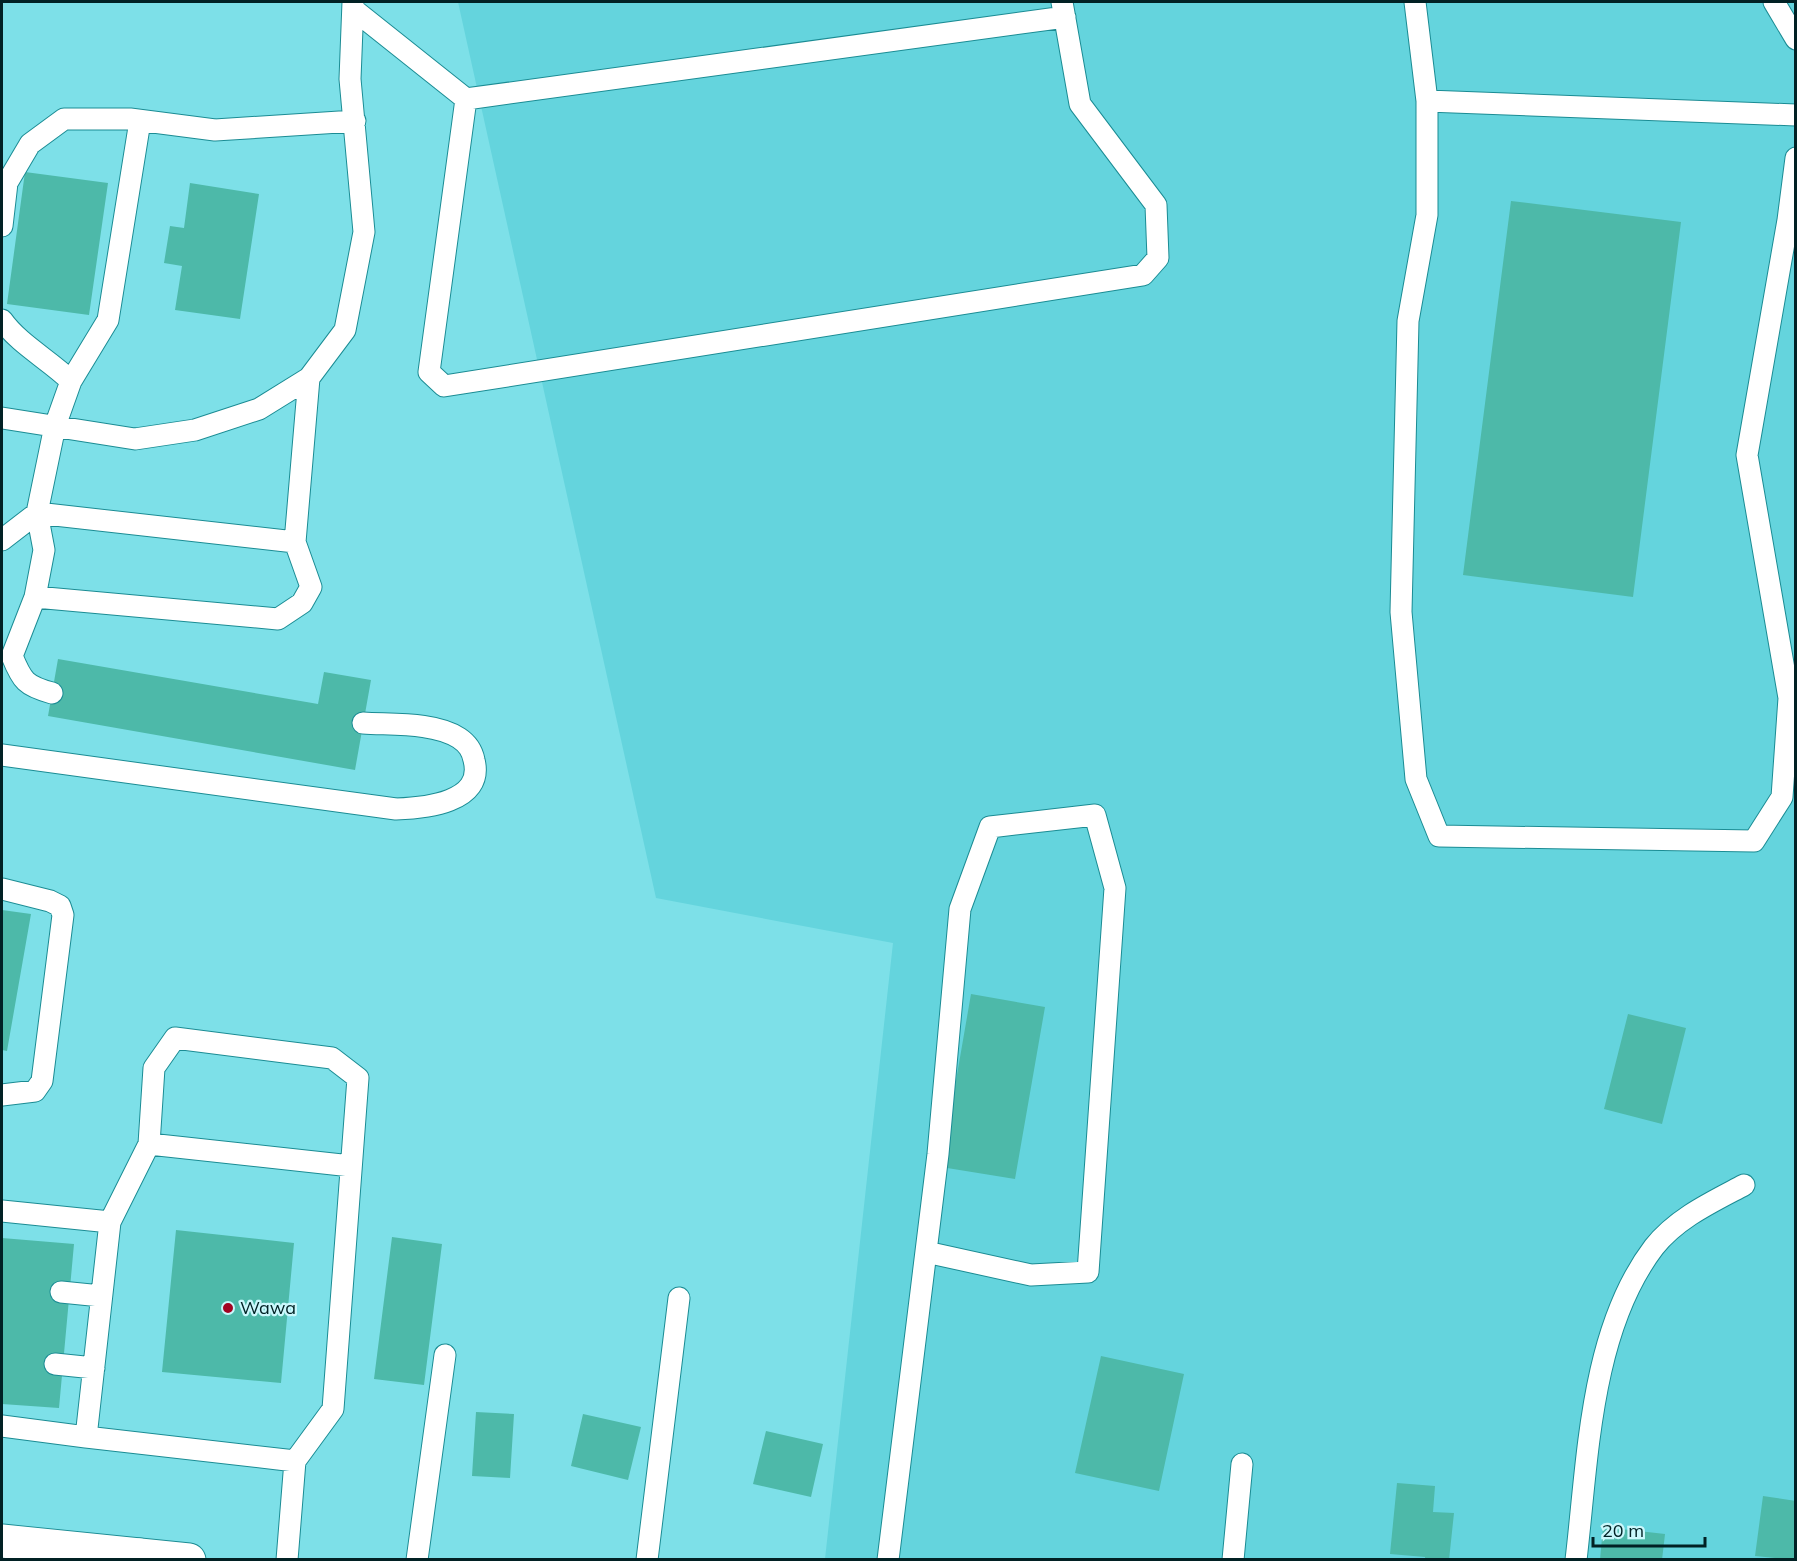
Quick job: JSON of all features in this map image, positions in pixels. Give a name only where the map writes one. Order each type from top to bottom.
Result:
[{"type":"street","points":[[2,1541],[135,1557],[189,1560]]},
{"type":"lane","points":[[1415,2],[1427,101],[1427,215],[1408,321],[1401,612],[1416,779],[1439,836],[1754,841],[1782,797],[1789,698],[1747,455],[1788,220],[1796,158]]},
{"type":"lane","points":[[1774,2],[1796,39]]},
{"type":"lane","points":[[353,5],[466,99],[1064,9],[1080,104],[1156,205],[1158,258],[1143,275],[444,386],[429,372],[466,99]]},
{"type":"lane","points":[[2,418],[135,439],[195,430],[260,409],[309,378],[345,330],[364,232],[350,80],[353,5]]},
{"type":"lane","points":[[1427,101],[1796,115]]},
{"type":"lane","points":[[2,226],[7,183],[30,144],[64,119],[140,121],[215,130],[354,121]]},
{"type":"lane","points":[[52,693],[30,687],[18,672],[12,656],[35,597],[44,550],[37,513],[55,426],[71,381],[108,320],[140,121]]},
{"type":"lane","points":[[2,320],[13,336],[50,360],[71,381]]},
{"type":"lane","points":[[35,597],[278,619],[302,603],[311,587],[295,542],[309,378]]},
{"type":"lane","points":[[2,540],[37,513],[295,542]]},
{"type":"lane","points":[[2,756],[396,809],[427,808],[454,799],[470,785],[476,768],[471,749],[458,737],[427,728],[363,723]]},
{"type":"lane","points":[[888,1560],[938,1154],[960,909],[990,827],[1095,815],[1115,888],[1088,1272],[1031,1275],[926,1252]]},
{"type":"lane","points":[[2,889],[50,901],[60,906],[63,915],[42,1081],[34,1091],[2,1095]]},
{"type":"lane","points":[[86,1437],[110,1222],[149,1144],[154,1068],[175,1038],[332,1058],[358,1078],[333,1408],[295,1461],[287,1560]]},
{"type":"lane","points":[[149,1144],[351,1166]]},
{"type":"lane","points":[[1576,1560],[1595,1398],[1612,1332],[1632,1283],[1655,1246],[1693,1212],[1744,1185]]},
{"type":"lane","points":[[2,1211],[110,1222]]},
{"type":"lane","points":[[61,1292],[101,1296]]},
{"type":"lane","points":[[647,1560],[679,1298]]},
{"type":"lane","points":[[417,1560],[445,1355]]},
{"type":"lane","points":[[55,1364],[94,1368]]},
{"type":"lane","points":[[2,1426],[295,1461]]},
{"type":"lane","points":[[1233,1560],[1242,1464]]},
{"type":"shaded area","points":[[458,2],[1795,2],[1795,1559],[825,1559],[893,943],[656,898]]},
{"type":"building","points":[[25,172],[108,183],[89,315],[7,304]]},
{"type":"building","points":[[190,183],[259,194],[240,319],[175,310],[182,266],[164,263],[170,226],[184,228]]},
{"type":"building","points":[[1511,201],[1681,222],[1633,597],[1463,575]]},
{"type":"building","points":[[58,659],[318,704],[324,672],[371,680],[355,770],[48,716]]},
{"type":"building","points":[[2,910],[31,914],[7,1051],[2,1050]]},
{"type":"building","points":[[971,994],[1045,1007],[1015,1179],[941,1167]]},
{"type":"building","points":[[1628,1014],[1686,1028],[1662,1124],[1604,1109]]},
{"type":"building","name":"Wawa","points":[[176,1230],[294,1243],[281,1383],[162,1372]]},
{"type":"building","points":[[392,1237],[442,1244],[424,1385],[374,1379]]},
{"type":"building","points":[[2,1238],[74,1244],[59,1408],[2,1404]]},
{"type":"building","points":[[1101,1356],[1184,1374],[1159,1491],[1075,1473]]},
{"type":"building","points":[[476,1412],[514,1414],[510,1478],[472,1476]]},
{"type":"building","points":[[583,1414],[641,1427],[628,1480],[571,1466]]},
{"type":"building","points":[[766,1431],[823,1444],[811,1497],[753,1484]]},
{"type":"building","points":[[1397,1483],[1435,1486],[1433,1512],[1454,1513],[1449,1560],[1425,1560],[1425,1557],[1390,1554]]},
{"type":"building","points":[[1763,1496],[1796,1501],[1796,1560],[1755,1556]]},
{"type":"building","points":[[1603,1527],[1665,1534],[1662,1560],[1600,1560]]},
{"type":"place","name":"Wawa","points":[[228,1308]]}]
